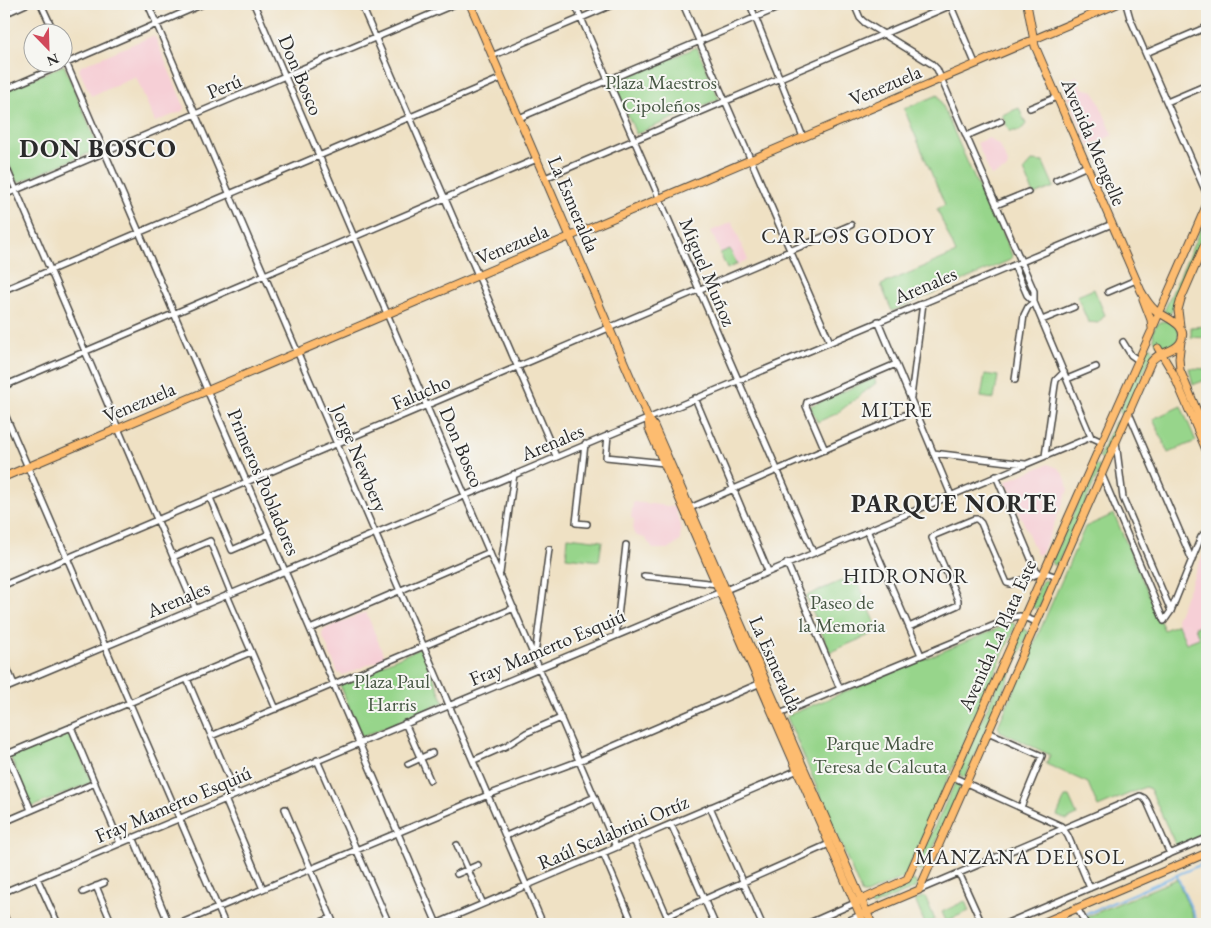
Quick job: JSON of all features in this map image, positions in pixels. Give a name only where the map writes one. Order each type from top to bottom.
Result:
[{"type":"main road","name":"La Esmeralda","points":[[470,4],[648,418],[654,426],[690,508],[720,588]]},
{"type":"main road","name":"Avenida Mengelle","points":[[1027,4],[1033,39],[1141,291],[1151,320],[1152,329]]},
{"type":"main road","name":"Venezuela","points":[[4,477],[1117,4]]},
{"type":"main road","points":[[1206,207],[1204,217],[1207,220]]},
{"type":"main road","name":"Avenida La Plata Este","points":[[904,882],[908,877],[1023,617],[1040,573],[1112,420],[1206,207]]},
{"type":"main road","points":[[1207,238],[1179,304],[1182,334],[1179,358],[1180,370],[1207,452]]},
{"type":"main road","name":"Avenida Mengelle","points":[[1141,291],[1149,304],[1170,319]]},
{"type":"main road","points":[[1163,350],[1177,346],[1182,334],[1177,322],[1170,319],[1162,319],[1152,329],[1153,343],[1163,350],[1173,373],[1207,435]]},
{"type":"main road","name":"Avenida La Plata Este","points":[[920,888],[1151,362],[1163,350]]},
{"type":"main road","points":[[1112,420],[1116,417],[1120,418],[1124,421],[1124,425]]},
{"type":"main road","name":"La Esmeralda","points":[[648,418],[649,429],[763,682],[858,901],[863,914],[864,924]]},
{"type":"main road","points":[[1096,455],[1097,461],[1106,466]]},
{"type":"main road","name":"La Esmeralda","points":[[800,769],[829,844],[858,901]]},
{"type":"main road","points":[[1040,924],[1207,852]]},
{"type":"main road","points":[[858,901],[915,878],[920,881],[920,888],[863,914]]},
{"type":"main road","name":"La Esmeralda","points":[[863,914],[872,924]]},
{"type":"main road","points":[[4,916],[7,924]]},
{"type":"street","points":[[4,14],[26,4]]},
{"type":"street","points":[[42,4],[50,22]]},
{"type":"street","name":"Jorge Newbery","points":[[148,4],[544,924]]},
{"type":"street","points":[[72,60],[202,4]]},
{"type":"street","name":"Don Bosco","points":[[254,4],[616,847]]},
{"type":"street","points":[[361,4],[556,456]]},
{"type":"street","name":"Perú","points":[[4,195],[456,4]]},
{"type":"street","name":"Miguel Muñoz","points":[[575,4],[813,552]]},
{"type":"street","points":[[492,56],[614,4]]},
{"type":"street","points":[[683,4],[830,342]]},
{"type":"street","points":[[750,4],[803,137]]},
{"type":"street","points":[[519,118],[787,4]]},
{"type":"street","points":[[854,4],[862,21],[934,66],[941,78],[1034,291],[1034,302]]},
{"type":"street","points":[[545,178],[951,4],[975,63]]},
{"type":"street","points":[[1126,4],[1130,18],[1207,195]]},
{"type":"street","points":[[1146,53],[1207,27]]},
{"type":"street","points":[[4,90],[44,72]]},
{"type":"street","name":"Primeros Pobladores","points":[[71,72],[436,924]]},
{"type":"street","points":[[4,290],[502,78]]},
{"type":"street","points":[[1167,102],[1207,85]]},
{"type":"street","points":[[1030,108],[1057,97]]},
{"type":"street","points":[[966,136],[1001,121]]},
{"type":"street","points":[[4,386],[537,159]]},
{"type":"street","points":[[4,162],[195,608]]},
{"type":"street","points":[[1056,180],[1087,166]]},
{"type":"street","points":[[996,205],[1028,192]]},
{"type":"street","name":"Arenales","points":[[4,688],[1112,224]]},
{"type":"street","name":"Falucho","points":[[4,585],[850,226]]},
{"type":"street","points":[[1014,265],[1027,294],[1034,302],[1091,437],[1102,442]]},
{"type":"street","points":[[1108,292],[1136,280]]},
{"type":"street","points":[[1015,380],[1024,315],[1028,307],[1034,302]]},
{"type":"street","points":[[910,398],[922,303]]},
{"type":"street","points":[[1042,320],[1074,307]]},
{"type":"street","points":[[878,321],[951,495]]},
{"type":"street","points":[[1123,342],[1131,355],[1138,360]]},
{"type":"street","points":[[825,450],[806,402],[896,364]]},
{"type":"street","points":[[1067,379],[1096,366]]},
{"type":"street","points":[[1045,456],[1056,380],[1064,372]]},
{"type":"street","points":[[695,398],[768,571]]},
{"type":"street","points":[[690,508],[916,410]]},
{"type":"street","points":[[4,412],[225,924]]},
{"type":"street","points":[[1196,417],[1207,412]]},
{"type":"street","points":[[1129,413],[1192,560]]},
{"type":"street","points":[[608,435],[606,457],[664,463]]},
{"type":"street","name":"Fray Mamerto Esquiú","points":[[4,892],[616,635],[720,588],[768,571],[1091,437]]},
{"type":"street","points":[[1116,442],[1123,498],[1171,611]]},
{"type":"street","points":[[585,444],[576,523],[587,524]]},
{"type":"street","points":[[934,452],[1025,464]]},
{"type":"street","points":[[500,574],[514,474]]},
{"type":"street","points":[[1102,475],[1164,621],[1171,611],[1203,535],[1207,530]]},
{"type":"street","points":[[996,476],[1040,573]]},
{"type":"street","points":[[210,498],[232,550],[269,534]]},
{"type":"street","points":[[909,627],[958,605],[958,600],[932,541],[935,535],[977,519],[981,523],[1007,583],[1011,584],[1040,573],[1057,577]]},
{"type":"street","points":[[868,530],[921,655]]},
{"type":"street","points":[[173,557],[210,541],[251,652],[276,709]]},
{"type":"street","points":[[616,635],[626,545]]},
{"type":"street","points":[[535,657],[549,549]]},
{"type":"street","points":[[310,629],[490,552]]},
{"type":"street","points":[[787,563],[840,689]]},
{"type":"street","points":[[644,576],[720,588]]},
{"type":"street","points":[[211,736],[514,608]]},
{"type":"street","points":[[777,715],[1014,617],[1023,617],[1037,622]]},
{"type":"street","points":[[7,754],[251,652]]},
{"type":"street","points":[[4,661],[14,684]]},
{"type":"street","points":[[187,679],[236,794]]},
{"type":"street","points":[[179,924],[488,795],[579,761],[763,682]]},
{"type":"street","points":[[474,760],[506,746],[526,733],[561,718]]},
{"type":"street","points":[[405,723],[430,780]]},
{"type":"street","points":[[71,727],[120,843]]},
{"type":"street","points":[[988,732],[1042,756],[1021,807]]},
{"type":"street","points":[[4,746],[31,810]]},
{"type":"street","points":[[408,764],[432,753]]},
{"type":"street","points":[[318,760],[389,924]]},
{"type":"street","name":"Raúl Scalabrini Ortíz","points":[[436,924],[800,769]]},
{"type":"street","points":[[952,776],[1055,822],[1064,828],[1090,888]]},
{"type":"street","points":[[4,822],[95,783]]},
{"type":"street","points":[[920,888],[1142,796],[1147,802],[1170,854]]},
{"type":"street","points":[[506,836],[595,797]]},
{"type":"street","points":[[225,799],[264,889]]},
{"type":"street","points":[[710,807],[762,924]]},
{"type":"street","points":[[285,809],[334,924]]},
{"type":"street","points":[[671,824],[714,924]]},
{"type":"street","points":[[133,837],[169,924]]},
{"type":"street","points":[[1005,924],[1207,838]]},
{"type":"street","points":[[634,840],[667,916],[829,844]]},
{"type":"street","points":[[457,844],[483,904]]},
{"type":"street","points":[[603,853],[633,924]]},
{"type":"street","points":[[456,874],[478,865]]},
{"type":"street","points":[[959,872],[982,924]]},
{"type":"street","points":[[37,878],[58,924]]},
{"type":"street","points":[[82,892],[104,883]]},
{"type":"street","points":[[96,886],[112,924]]},
{"type":"street","points":[[807,924],[858,901]]},
{"type":"street","points":[[1077,908],[1086,924]]},
{"type":"street","points":[[841,924],[863,914]]},
{"type":"street","points":[[316,924],[331,918]]},
{"type":"shaded area","points":[[152,36],[155,37],[184,106],[183,111],[155,122],[136,77],[91,96],[79,70],[81,66]]},
{"type":"shaded area","points":[[1077,76],[1082,88],[1094,91],[1113,135],[1089,146],[1062,83]]},
{"type":"shaded area","points":[[989,138],[1000,146],[1008,163],[1007,169],[991,176],[977,143]]},
{"type":"shaded area","points":[[732,222],[748,260],[727,269],[711,231]]},
{"type":"shaded area","points":[[1048,464],[1062,472],[1068,490],[1042,553],[1037,555],[1006,481]]},
{"type":"shaded area","points":[[633,502],[677,507],[676,512],[681,525],[680,541],[670,549],[653,549],[645,538],[637,536],[633,532],[634,519],[631,518]]},
{"type":"shaded area","points":[[1207,545],[1207,622],[1195,627],[1200,638],[1186,643],[1176,619]]},
{"type":"shaded area","points":[[366,612],[385,658],[343,675],[338,673],[322,634],[324,629]]},
{"type":"green space","name":"Plaza Maestros Cipoleños","points":[[697,47],[719,99],[636,134],[614,83]]},
{"type":"green space","points":[[48,72],[67,72],[99,149],[17,183],[4,152],[4,91]]},
{"type":"green space","points":[[938,95],[980,191],[985,189],[1012,257],[1008,261],[892,311],[881,285],[956,253],[937,209],[945,205],[904,109]]},
{"type":"green space","points":[[1019,108],[1026,124],[1020,131],[1009,131],[1002,115]]},
{"type":"green space","points":[[1032,161],[1043,162],[1054,187],[1034,195],[1024,170]]},
{"type":"green space","points":[[1202,226],[1207,228],[1207,231],[1171,313],[1167,315],[1164,311]]},
{"type":"green space","points":[[730,249],[737,264],[727,269],[720,253]]},
{"type":"green space","points":[[1094,289],[1105,315],[1098,323],[1088,322],[1077,296]]},
{"type":"green space","points":[[1166,321],[1175,325],[1179,334],[1175,343],[1166,347],[1157,343],[1153,334],[1157,325]]},
{"type":"green space","points":[[1207,326],[1207,338],[1191,337],[1191,327]]},
{"type":"green space","points":[[1147,347],[1152,347],[1153,352],[1126,413],[1122,415],[1119,411]]},
{"type":"green space","points":[[1189,368],[1207,369],[1207,379],[1193,385]]},
{"type":"green space","points":[[985,374],[998,376],[994,399],[981,397]]},
{"type":"green space","points":[[874,378],[876,383],[836,414],[817,422],[810,406]]},
{"type":"green space","points":[[1181,406],[1196,441],[1168,453],[1153,419]]},
{"type":"green space","points":[[1117,421],[1121,423],[1106,458],[1102,460],[1099,457]]},
{"type":"green space","points":[[1098,465],[1100,470],[1058,563],[1053,565],[1051,562],[1095,466]]},
{"type":"green space","points":[[1114,514],[1164,630],[1178,624],[1186,643],[1199,638],[1195,627],[1207,622],[1207,834],[1178,846],[1175,844],[1150,789],[1145,787],[1098,807],[1088,783],[1046,764],[1050,755],[1000,731],[998,726],[1085,527]]},
{"type":"green space","points":[[568,537],[602,541],[599,561],[566,557]]},
{"type":"green space","name":"Paseo de la Memoria","points":[[855,575],[879,631],[830,652],[806,596]]},
{"type":"green space","points":[[1042,581],[1049,582],[1049,586],[1040,607],[1035,609],[1032,606]]},
{"type":"green space","name":"Parque Madre Teresa de Calcuta","points":[[1014,623],[1015,627],[906,874],[903,878],[862,894],[787,717]]},
{"type":"green space","points":[[1024,629],[1029,632],[966,776],[962,777],[959,772],[1021,631]]},
{"type":"green space","name":"Plaza Paul Harris","points":[[421,648],[444,702],[362,737],[339,683]]},
{"type":"green space","points":[[69,729],[92,782],[32,807],[9,754]]},
{"type":"green space","points":[[955,783],[960,784],[960,789],[924,869],[920,872],[916,867]]},
{"type":"green space","points":[[1065,797],[1069,797],[1077,815],[1067,820],[1057,816]]},
{"type":"green space","points":[[1177,879],[1196,924],[1089,924],[1086,917]]},
{"type":"green space","points":[[914,880],[917,884],[915,888],[873,906],[868,903],[870,899]]},
{"type":"green space","points":[[925,896],[935,920],[925,924],[915,900]]},
{"type":"green space","points":[[965,901],[969,911],[946,921],[942,912]]},
{"type":"waterway","points":[[1084,915],[1207,862]]},
{"type":"waterway","points":[[1177,876],[1198,924]]},
{"type":"waterway","points":[[1061,924],[1078,917]]},
{"type":"district","name":"DON BOSCO","points":[[98,148]]},
{"type":"district","name":"CARLOS GODOY","points":[[848,235]]},
{"type":"district","name":"MITRE","points":[[897,409]]},
{"type":"district","name":"PARQUE NORTE","points":[[954,503]]},
{"type":"district","name":"HIDRONOR","points":[[906,575]]},
{"type":"district","name":"MANZANA DEL SOL","points":[[1020,856]]}]
